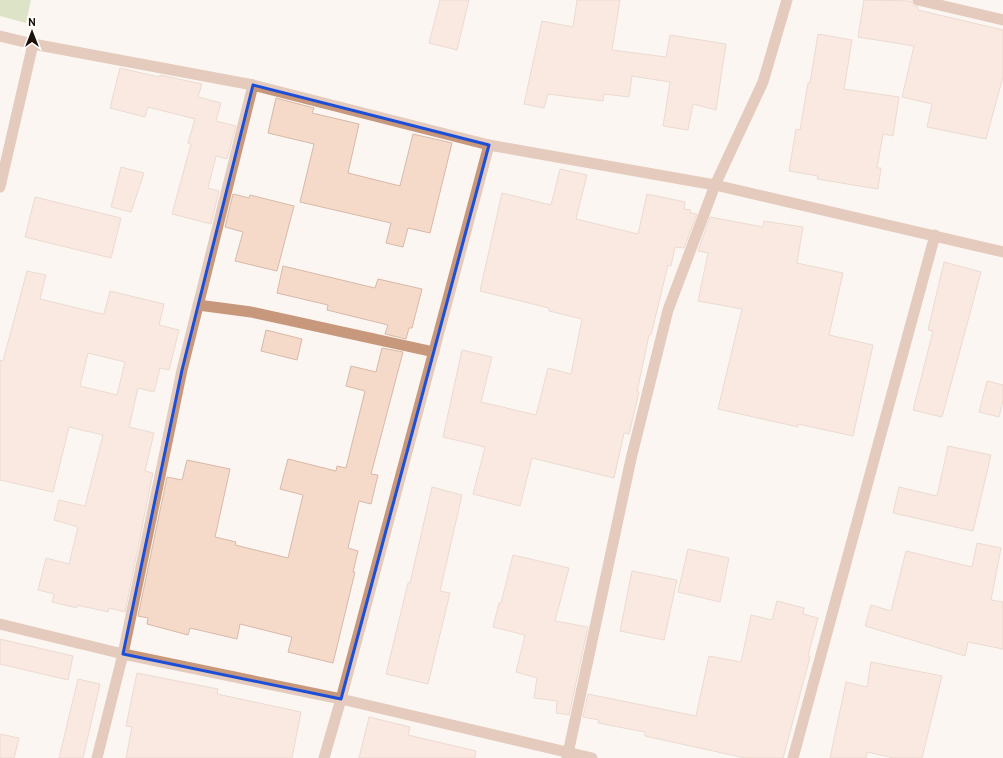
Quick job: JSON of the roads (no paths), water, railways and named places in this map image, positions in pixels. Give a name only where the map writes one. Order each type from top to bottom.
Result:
[{"type":"street","points":[[568,755],[631,459],[668,310],[715,185],[763,82],[786,0]]},
{"type":"street","points":[[918,0],[1003,20]]},
{"type":"street","points":[[0,36],[34,44],[253,85],[489,145],[715,185],[1003,252]]},
{"type":"street","points":[[0,187],[34,44]]},
{"type":"street","points":[[98,758],[123,654],[182,370],[253,85]]},
{"type":"street","points":[[324,758],[489,145]]},
{"type":"street","points":[[793,758],[936,236]]},
{"type":"street","points":[[198,305],[265,315],[434,352]]},
{"type":"street","points":[[0,624],[123,654],[341,699],[568,755],[592,758]]}]
